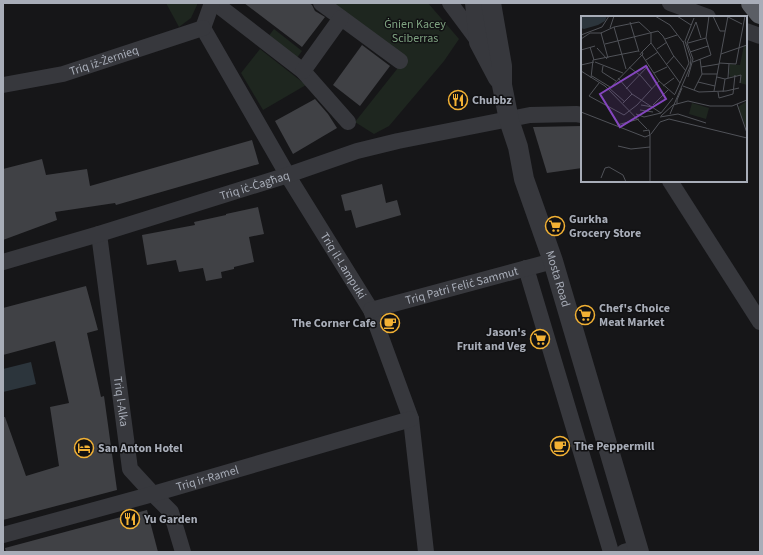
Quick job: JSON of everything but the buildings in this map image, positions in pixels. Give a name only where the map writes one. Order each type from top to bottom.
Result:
[{"type":"highway","points":[[752,3],[760,12]]},
{"type":"street","points":[[203,28],[214,3],[303,71],[348,122]]},
{"type":"street","points":[[320,3],[400,61]]},
{"type":"street","points":[[450,3],[479,42],[502,85]]},
{"type":"street","points":[[475,3],[479,42]]},
{"type":"street","name":"Mosta Road","points":[[491,3],[502,66],[502,85],[509,120],[518,147],[524,179],[553,261],[634,551]]},
{"type":"street","points":[[670,3],[705,16]]},
{"type":"street","points":[[303,71],[341,18]]},
{"type":"street","name":"Triq iż-Żernieq","points":[[3,85],[63,74],[203,28]]},
{"type":"street","name":"Triq il-Lampuki","points":[[203,28],[288,175],[371,310],[411,419],[426,552]]},
{"type":"street","points":[[747,31],[760,36]]},
{"type":"street","name":"Triq iċ-Ċagħaq","points":[[3,262],[100,234],[288,175],[357,151],[398,141],[530,115],[581,115]]},
{"type":"street","points":[[671,182],[760,322]]},
{"type":"street","name":"Triq l-Alka","points":[[100,234],[130,469],[172,512],[183,552]]},
{"type":"street","name":"Triq Patri Feliċ Sammut","points":[[371,310],[553,261]]},
{"type":"street","points":[[526,268],[612,552]]},
{"type":"street","name":"Triq ir-Ramel","points":[[3,535],[153,494],[411,419]]},
{"type":"green space","points":[[166,3],[197,3],[197,5],[191,18],[179,27]]},
{"type":"green space","name":"Ġnien Kacey Sciberras","points":[[332,3],[428,3],[459,39],[444,61],[389,126],[374,134],[355,122],[405,59]]},
{"type":"green space","points":[[274,29],[302,51],[296,59],[268,37]]},
{"type":"green space","points":[[260,49],[306,85],[263,110],[241,73]]},
{"type":"shaded area","points":[[31,362],[36,384],[3,392],[3,369]]},
{"type":"place","name":"Chubbz","points":[[458,100]]},
{"type":"place","name":"Gurkha Grocery Store","points":[[555,226]]},
{"type":"place","name":"Chef's Choice Meat Market","points":[[585,315]]},
{"type":"place","name":"The Corner Cafe","points":[[390,323]]},
{"type":"place","name":"Jason's Fruit and Veg","points":[[540,339]]},
{"type":"place","name":"The Peppermill","points":[[560,446]]},
{"type":"place","name":"San Anton Hotel","points":[[84,448]]},
{"type":"place","name":"Yu Garden","points":[[130,519]]}]
